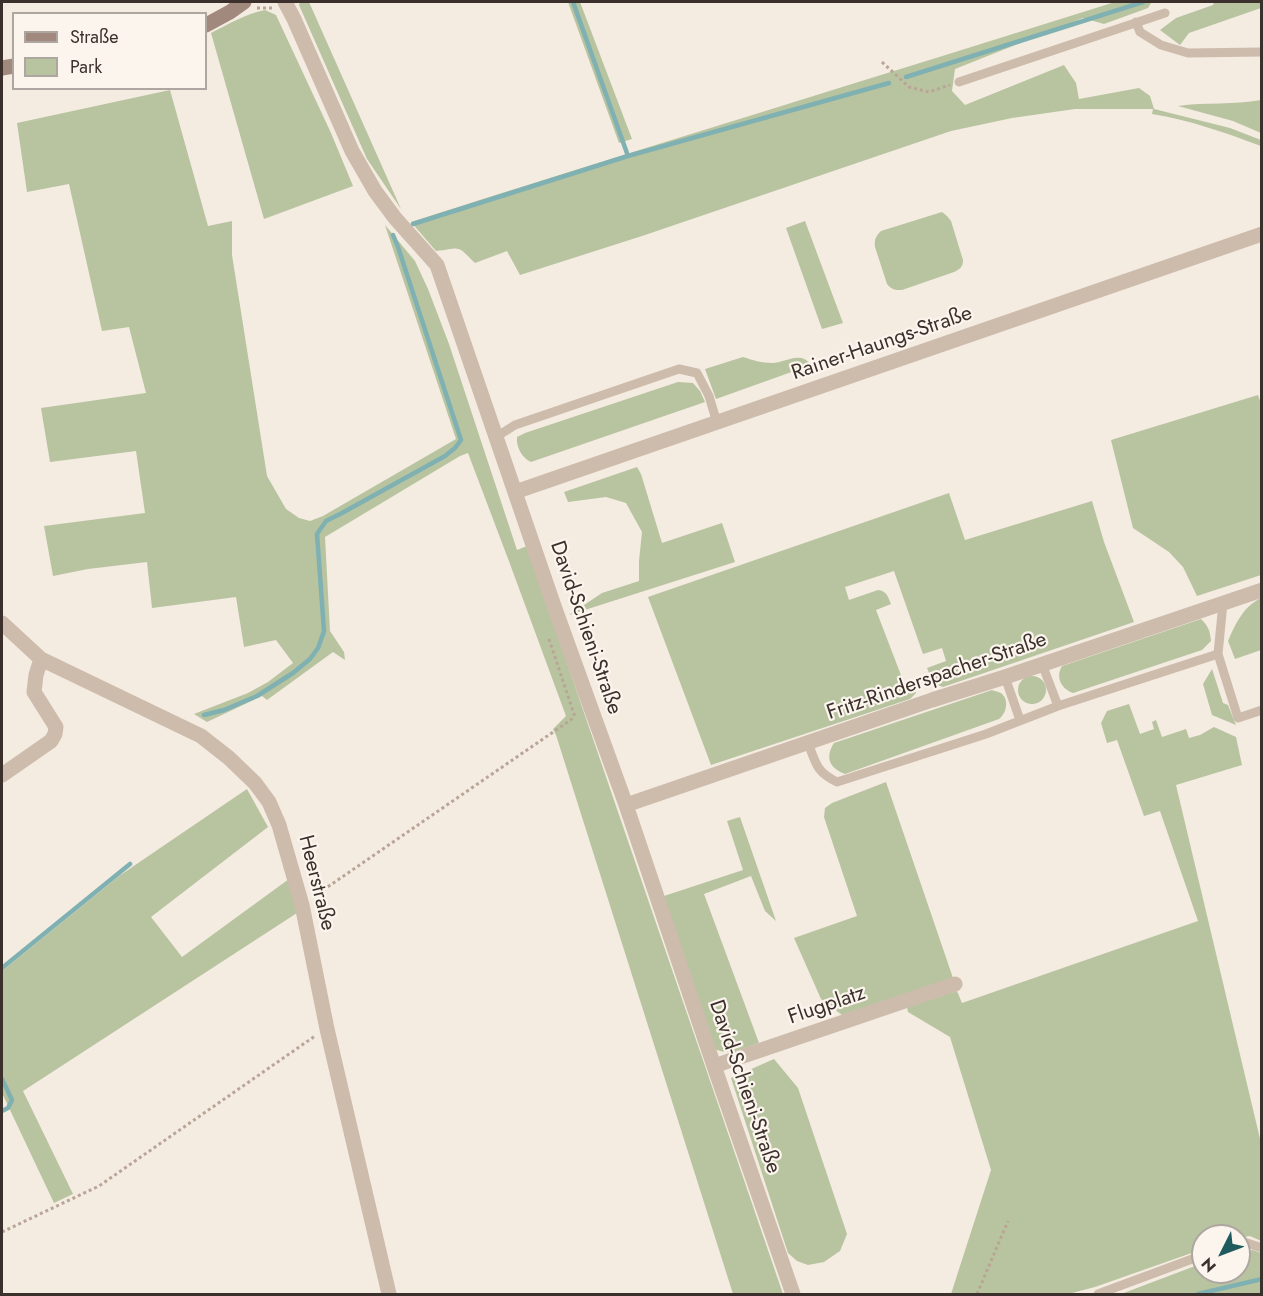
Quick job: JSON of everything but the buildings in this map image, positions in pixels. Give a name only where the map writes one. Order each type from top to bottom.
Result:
[{"type":"street","points":[[207,25],[240,5]]},
{"type":"street","name":"David-Schieni-Straße","points":[[278,5],[294,19],[352,151],[369,181],[395,218],[436,265],[554,606],[626,805],[793,1294]]},
{"type":"street","name":"Rainer-Haungs-Straße","points":[[515,492],[1262,234]]},
{"type":"street","name":"Fritz-Rinderspacher-Straße","points":[[626,805],[1262,590]]},
{"type":"street","name":"Heerstraße","points":[[2,623],[41,659],[201,736],[236,764],[255,783],[269,802],[279,825],[302,905],[327,1029],[389,1294]]},
{"type":"street","points":[[2,775],[51,741],[56,734],[56,727],[34,692],[41,659]]},
{"type":"street","name":"Flugplatz","points":[[714,1066],[955,984]]},
{"type":"lane","points":[[959,82],[1165,13]]},
{"type":"lane","points":[[1137,22],[1140,32],[1161,45],[1188,53],[1262,52]]},
{"type":"lane","points":[[496,437],[515,425],[679,369],[697,373],[709,396],[717,423]]},
{"type":"lane","points":[[1223,603],[1218,654],[1238,718],[1262,710]]},
{"type":"lane","points":[[808,743],[816,765],[824,776],[837,782],[986,734],[1058,706],[1218,654]]},
{"type":"lane","points":[[1042,664],[1058,706]]},
{"type":"lane","points":[[1005,677],[1020,720]]},
{"type":"lane","points":[[1098,1294],[1191,1259]]},
{"type":"path","points":[[240,5],[244,13],[256,8],[278,5]]},
{"type":"path","points":[[882,62],[909,87],[929,92],[959,82]]},
{"type":"path","points":[[302,905],[575,717],[549,639]]},
{"type":"path","points":[[2,1232],[99,1186],[327,1029]]},
{"type":"path","points":[[977,1294],[1008,1221]]},
{"type":"green space","points":[[300,2],[309,2],[401,209],[367,159],[299,5]]},
{"type":"green space","points":[[568,2],[580,2],[632,139],[619,143]]},
{"type":"green space","points":[[1115,2],[1157,2],[1151,3],[1148,8],[1104,24],[1083,18],[955,69],[952,91],[965,105],[1064,65],[1076,83],[1079,99],[1139,88],[1150,96],[1154,109],[1230,128],[1261,140],[1261,146],[1194,123],[1152,114],[1153,109],[1075,109],[1012,118],[951,131],[520,275],[507,251],[475,263],[461,250],[455,248],[436,251],[411,222],[587,166]]},
{"type":"green space","points":[[1214,2],[1261,2],[1261,8],[1189,33],[1180,45],[1160,30],[1176,18],[1213,5]]},
{"type":"green space","points":[[265,10],[276,15],[353,186],[264,219],[211,33]]},
{"type":"green space","points":[[170,90],[208,226],[232,221],[232,255],[267,476],[286,509],[299,518],[310,521],[323,516],[456,439],[385,225],[415,261],[449,344],[517,550],[527,546],[783,1294],[733,1294],[553,729],[566,716],[468,453],[325,537],[330,631],[344,652],[345,660],[333,652],[267,700],[262,696],[207,722],[194,714],[248,693],[268,682],[293,663],[276,640],[244,647],[236,597],[152,608],[147,562],[53,576],[44,526],[145,513],[136,451],[50,462],[41,408],[146,393],[129,327],[102,331],[69,184],[27,192],[17,123]]},
{"type":"green space","points":[[1261,100],[1261,133],[1233,121],[1178,106],[1240,102]]},
{"type":"green space","points":[[942,212],[951,221],[963,260],[962,266],[954,272],[902,290],[890,287],[875,247],[877,236],[881,231]]},
{"type":"green space","points":[[805,221],[843,323],[822,329],[786,228]]},
{"type":"green space","points":[[743,357],[772,363],[802,358],[811,365],[716,399],[705,369]]},
{"type":"green space","points":[[678,382],[693,383],[705,402],[531,462],[522,455],[517,437],[525,433]]},
{"type":"green space","points":[[1258,395],[1262,406],[1261,575],[1197,596],[1183,567],[1169,552],[1133,528],[1111,440]]},
{"type":"green space","points":[[637,467],[662,543],[722,523],[735,562],[569,615],[602,593],[639,581],[642,532],[626,503],[606,497],[568,502],[564,492]]},
{"type":"green space","points":[[949,493],[965,540],[1092,501],[1104,542],[1134,622],[943,687],[933,680],[927,668],[946,661],[942,648],[923,654],[894,571],[845,587],[849,600],[878,590],[887,595],[891,604],[876,610],[904,683],[916,679],[916,693],[910,699],[711,765],[648,597]]},
{"type":"green space","points":[[1261,598],[1261,650],[1235,659],[1228,641],[1245,611]]},
{"type":"green space","points":[[1201,619],[1208,629],[1211,641],[1202,650],[1073,693],[1061,682],[1059,675],[1062,666]]},
{"type":"green space","points":[[1212,669],[1223,703],[1228,705],[1236,725],[1212,715],[1203,684]]},
{"type":"green space","points":[[1032,676],[1042,680],[1046,690],[1042,700],[1032,704],[1022,700],[1018,690],[1022,680]]},
{"type":"green space","points":[[992,690],[1001,693],[1006,703],[1005,710],[999,719],[845,774],[835,769],[830,762],[829,757],[834,743]]},
{"type":"green space","points":[[1129,704],[1140,734],[1154,729],[1152,722],[1156,720],[1162,737],[1186,729],[1189,738],[1214,727],[1236,737],[1242,765],[1176,785],[1261,1143],[1261,1241],[1251,1236],[1251,1224],[1191,1224],[1191,1253],[1095,1287],[1068,1294],[951,1294],[991,1170],[950,1037],[908,1012],[907,1007],[957,991],[962,1003],[1198,921],[1160,811],[1144,816],[1117,740],[1107,743],[1101,723],[1107,711]]},
{"type":"green space","points":[[886,782],[953,978],[842,1015],[821,999],[794,938],[857,916],[824,817],[825,808],[832,803]]},
{"type":"green space","points":[[247,789],[268,827],[151,917],[182,957],[289,879],[297,913],[23,1091],[73,1194],[54,1203],[2,1093],[2,971],[119,876]]},
{"type":"green space","points":[[740,817],[776,921],[765,911],[751,876],[704,894],[759,1043],[736,1051],[725,1052],[713,1048],[661,897],[743,870],[727,821]]},
{"type":"green space","points":[[774,1059],[798,1088],[847,1234],[840,1251],[824,1262],[808,1265],[797,1261],[788,1253],[731,1078]]},
{"type":"green space","points":[[1251,1250],[1261,1253],[1261,1294],[1121,1294],[1191,1268],[1191,1284],[1251,1284]]},
{"type":"waterway","points":[[413,224],[628,156],[573,2]]},
{"type":"waterway","points":[[906,77],[1143,2]]},
{"type":"waterway","points":[[628,156],[889,83]]},
{"type":"waterway","points":[[204,715],[224,710],[257,696],[293,673],[310,659],[318,648],[324,631],[317,534],[326,521],[445,456],[461,440],[393,235]]},
{"type":"waterway","points":[[2,968],[130,864]]},
{"type":"waterway","points":[[2,1079],[12,1100],[8,1108],[2,1111]]},
{"type":"waterway","points":[[1198,1294],[1262,1279]]}]
